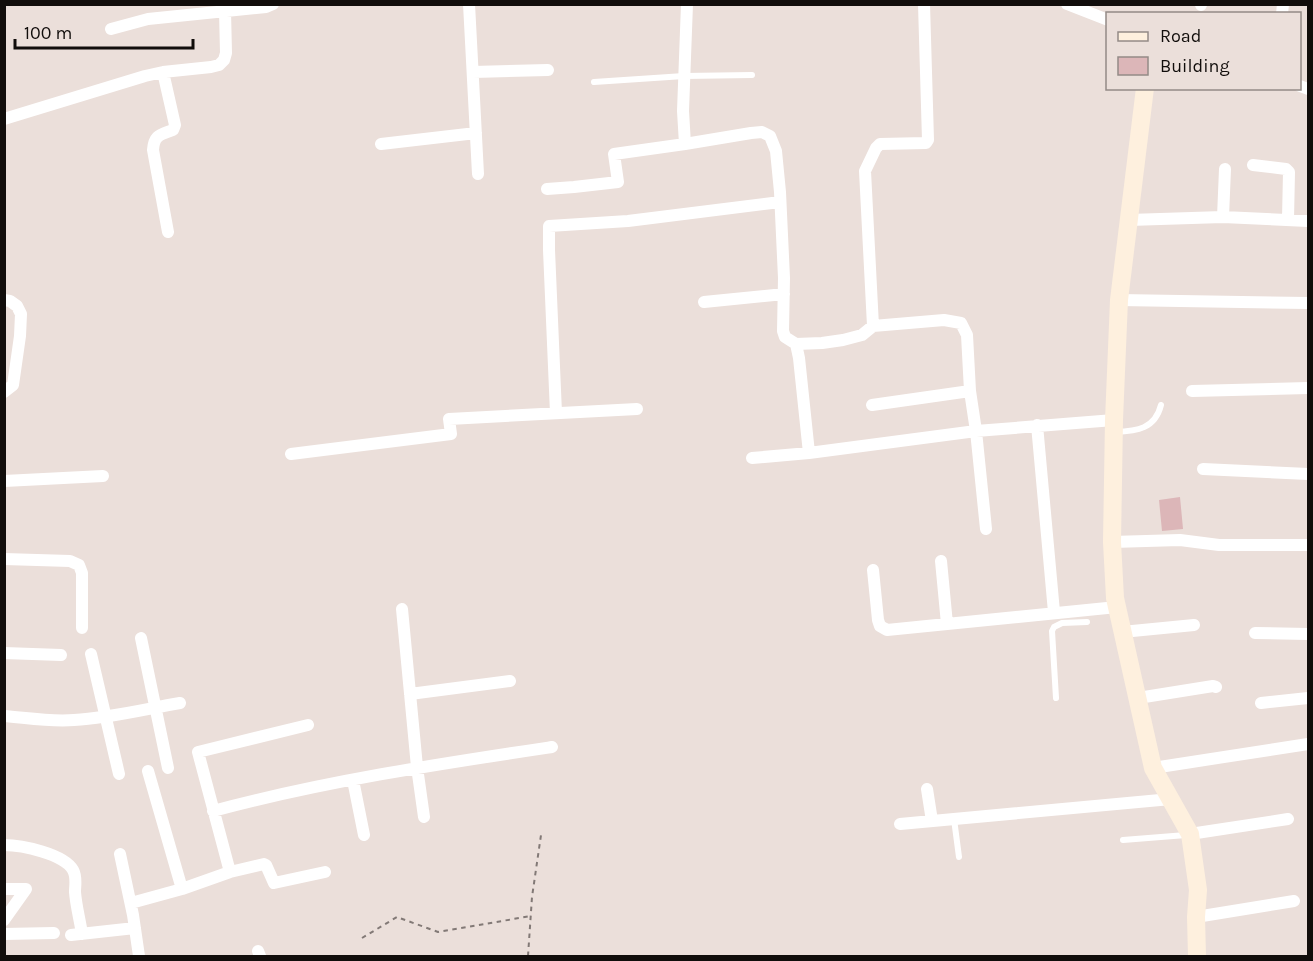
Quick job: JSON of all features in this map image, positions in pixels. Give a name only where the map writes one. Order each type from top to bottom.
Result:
[{"type":"street","points":[[111,29],[148,19],[266,7],[273,4]]},
{"type":"street","points":[[469,4],[478,174]]},
{"type":"street","points":[[685,144],[683,119],[687,4]]},
{"type":"street","points":[[873,326],[865,171],[880,144],[926,143],[928,140],[924,4]]},
{"type":"street","points":[[1067,4],[1106,20]]},
{"type":"street","points":[[4,119],[164,72],[211,67],[219,64],[224,60],[226,53],[225,11]]},
{"type":"street","points":[[473,72],[548,70]]},
{"type":"street","points":[[164,72],[175,125],[173,130],[154,139],[153,150],[168,232]]},
{"type":"street","points":[[1145,90],[1119,300],[1112,542],[1115,598],[1153,768],[1190,834],[1198,890],[1197,957]]},
{"type":"street","points":[[547,189],[618,182],[614,153],[751,133],[762,132],[770,136],[776,151],[780,202],[785,337],[796,344],[822,343],[862,335],[873,326],[944,320],[961,323],[967,335],[970,391],[986,529]]},
{"type":"street","points":[[381,144],[476,133]]},
{"type":"street","points":[[1253,165],[1286,169],[1289,172],[1288,219]]},
{"type":"street","points":[[1223,218],[1225,169]]},
{"type":"street","points":[[556,413],[549,226],[627,221],[780,202]]},
{"type":"street","points":[[1129,220],[1223,218],[1308,221]]},
{"type":"street","points":[[704,302],[784,294]]},
{"type":"street","points":[[4,300],[18,306],[21,314],[12,385],[4,392]]},
{"type":"street","points":[[1119,300],[1308,303]]},
{"type":"street","points":[[796,344],[809,453]]},
{"type":"street","points":[[1192,391],[1308,388]]},
{"type":"street","points":[[872,405],[970,391]]},
{"type":"street","points":[[291,454],[452,434],[449,419],[637,409]]},
{"type":"street","points":[[752,458],[1037,425],[1114,426]]},
{"type":"street","points":[[1037,425],[1059,616]]},
{"type":"street","points":[[1203,469],[1308,474]]},
{"type":"street","points":[[4,481],[103,476]]},
{"type":"street","points":[[1112,542],[1180,540],[1219,544],[1308,545]]},
{"type":"street","points":[[4,559],[70,561],[79,565],[82,573],[82,628]]},
{"type":"street","points":[[940,561],[947,624]]},
{"type":"street","points":[[873,570],[878,620],[880,626],[888,630],[1059,616],[1117,607]]},
{"type":"street","points":[[402,609],[424,817]]},
{"type":"street","points":[[1122,632],[1194,625]]},
{"type":"street","points":[[1255,633],[1308,634]]},
{"type":"street","points":[[141,638],[168,768]]},
{"type":"street","points":[[4,652],[62,655]]},
{"type":"street","points":[[91,654],[119,774]]},
{"type":"street","points":[[410,693],[510,681]]},
{"type":"street","points":[[1138,698],[1216,687]]},
{"type":"street","points":[[1261,703],[1308,698]]},
{"type":"street","points":[[4,716],[58,721],[106,717],[180,703]]},
{"type":"street","points":[[230,872],[198,752],[308,725]]},
{"type":"street","points":[[1153,768],[1308,744]]},
{"type":"street","points":[[213,811],[262,798],[417,767],[552,747]]},
{"type":"street","points":[[148,771],[182,889]]},
{"type":"street","points":[[353,780],[364,835]]},
{"type":"street","points":[[927,789],[932,821]]},
{"type":"street","points":[[900,824],[1171,798]]},
{"type":"street","points":[[1190,834],[1288,819]]},
{"type":"street","points":[[4,845],[23,846],[69,864],[75,877],[77,934],[135,928]]},
{"type":"street","points":[[120,854],[131,903],[139,957]]},
{"type":"street","points":[[131,903],[182,889],[230,872],[266,865],[274,883],[325,872]]},
{"type":"street","points":[[4,890],[26,889],[4,920]]},
{"type":"street","points":[[1196,917],[1294,901]]},
{"type":"street","points":[[4,934],[54,933]]},
{"type":"lane","points":[[594,82],[684,76],[752,75]]},
{"type":"lane","points":[[1114,426],[1140,429],[1150,424],[1159,414],[1161,405]]},
{"type":"lane","points":[[1056,698],[1053,627],[1059,616],[1087,622]]},
{"type":"lane","points":[[954,819],[959,857]]},
{"type":"lane","points":[[1123,840],[1190,834]]},
{"type":"path","points":[[528,957],[532,897],[541,835]]},
{"type":"path","points":[[362,938],[397,917],[438,932],[531,916]]},
{"type":"building","points":[[1180,497],[1183,529],[1162,531],[1159,500]]}]
